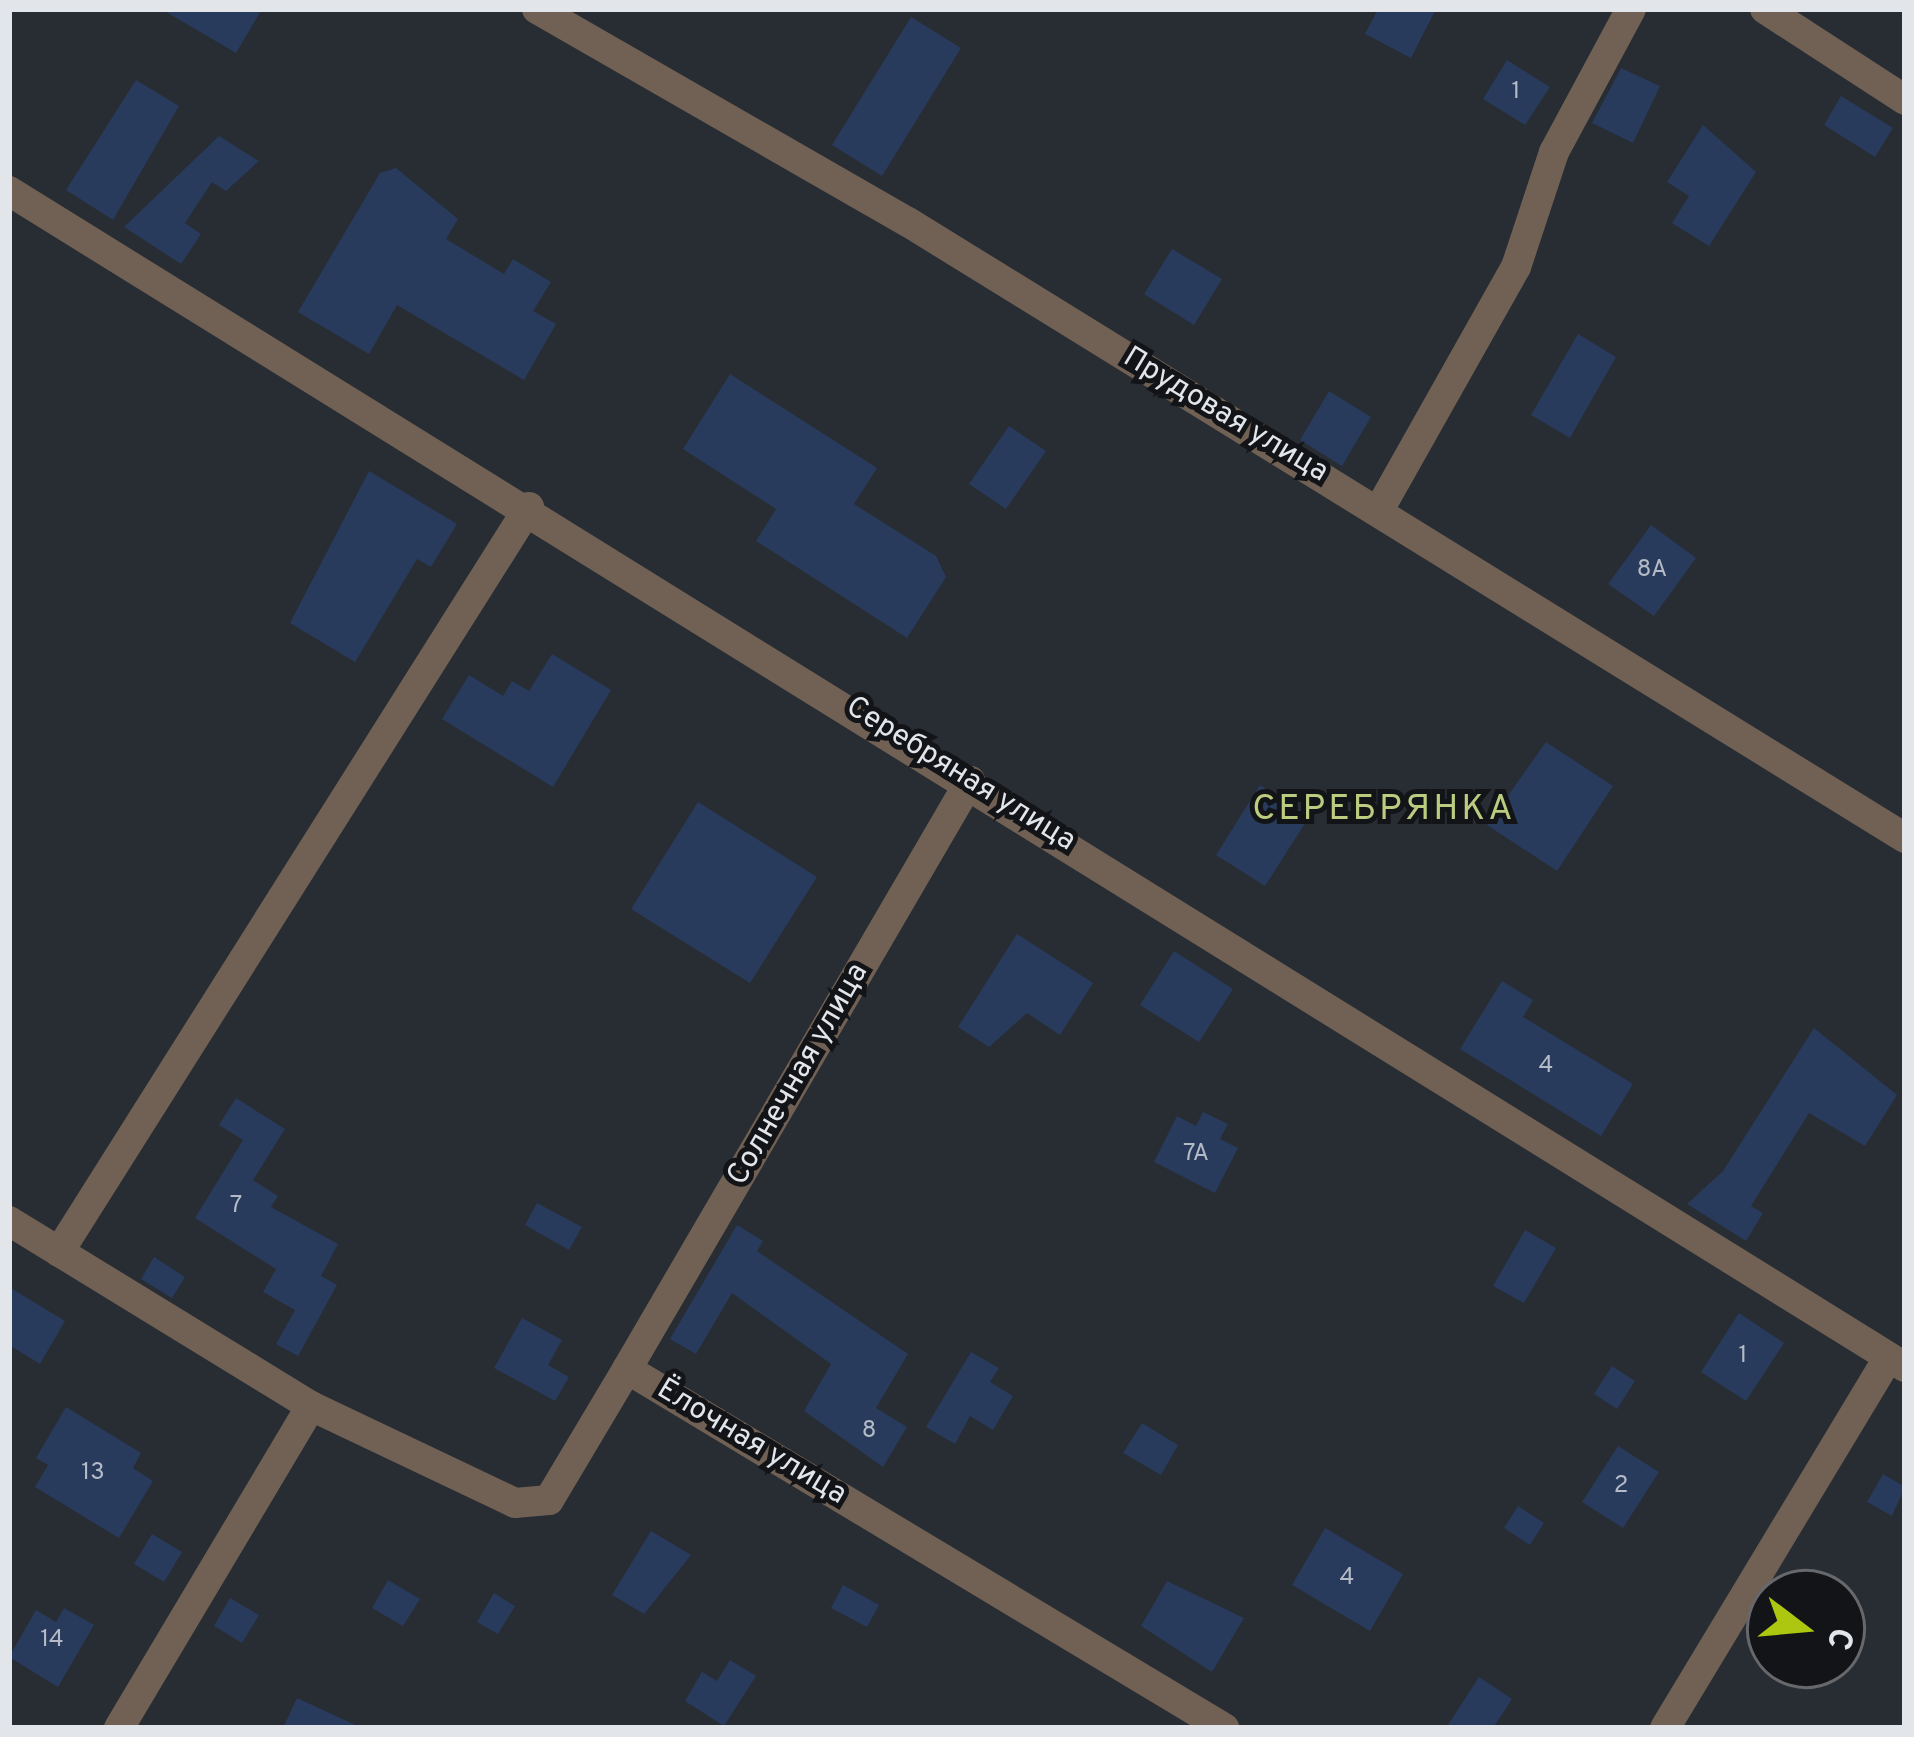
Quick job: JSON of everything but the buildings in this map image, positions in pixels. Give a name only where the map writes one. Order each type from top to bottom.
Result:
[{"type":"street","name":"Прудовая улица","points":[[536,9],[1379,510],[1905,838]]},
{"type":"street","points":[[1379,510],[1516,267],[1553,152],[1630,9]]},
{"type":"street","points":[[1765,9],[1905,100]]},
{"type":"street","name":"Серебряная улица","points":[[9,191],[529,507],[1897,1362]]},
{"type":"street","points":[[59,1252],[529,507]]},
{"type":"street","name":"Солнечная улица","points":[[628,1369],[970,781]]},
{"type":"street","name":"Ёлочная улица","points":[[9,1221],[311,1406],[515,1504],[549,1500],[628,1369],[1224,1728]]},
{"type":"street","points":[[1665,1728],[1897,1362]]},
{"type":"street","points":[[119,1728],[311,1406]]},
{"type":"district","name":"СЕРЕБРЯНКА","points":[[1384,811]]}]
